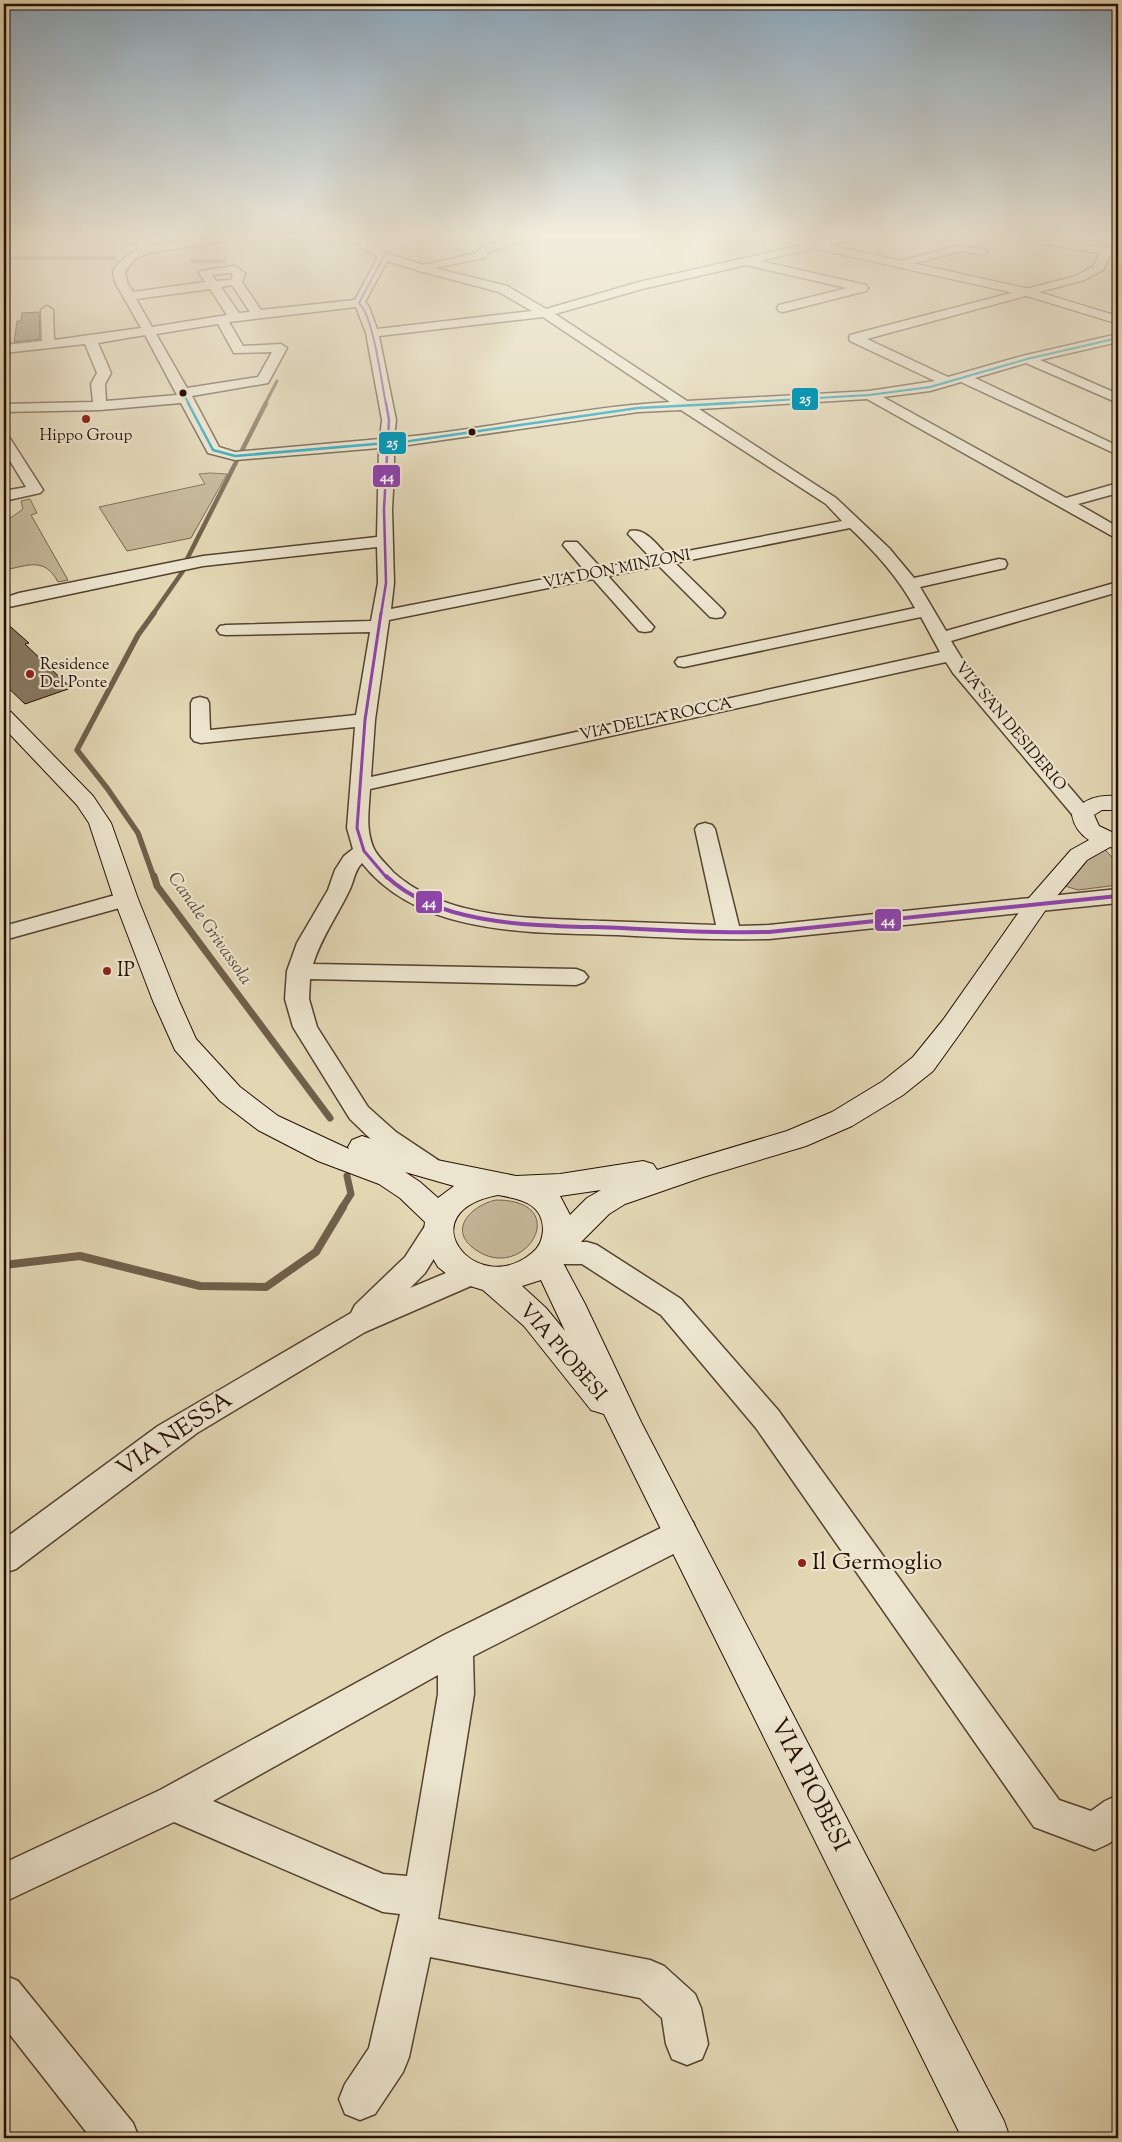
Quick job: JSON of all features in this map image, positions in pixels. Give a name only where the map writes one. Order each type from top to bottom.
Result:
[{"type":"street","points":[[48,336],[48,344]]},
{"type":"street","points":[[4,349],[116,336]]},
{"type":"street","points":[[151,336],[213,450],[238,456],[388,443],[638,408],[870,396],[930,387],[1027,358],[1118,338]]},
{"type":"street","points":[[4,408],[77,406],[100,402],[184,395],[262,380],[281,348],[238,350],[230,336]]},
{"type":"street","points":[[373,336],[389,420],[384,509],[386,584],[365,720],[362,785],[357,828],[364,851],[394,885],[415,897],[449,910],[482,919],[517,924],[729,933],[769,932],[1017,908],[1038,903],[1118,896]]},
{"type":"street","name":"VIA SAN DESIDERIO","points":[[580,336],[831,501],[884,552],[910,584],[959,669],[1099,827]]},
{"type":"street","points":[[863,336],[855,338],[947,382]]},
{"type":"street","points":[[90,340],[104,373],[98,384],[100,402]]},
{"type":"street","points":[[1027,358],[1118,399]]},
{"type":"street","points":[[963,378],[1118,451]]},
{"type":"street","points":[[870,396],[1118,533]]},
{"type":"street","points":[[4,440],[35,490],[4,496]]},
{"type":"street","points":[[1066,503],[1118,488]]},
{"type":"street","name":"VIA DON MINZONI","points":[[226,630],[380,621],[596,574],[854,523]]},
{"type":"street","points":[[636,534],[716,613]]},
{"type":"street","points":[[4,603],[185,564],[385,541]]},
{"type":"street","points":[[571,545],[645,627]]},
{"type":"street","points":[[910,584],[999,564]]},
{"type":"street","points":[[942,638],[1118,587]]},
{"type":"street","points":[[684,662],[926,611]]},
{"type":"street","name":"VIA DELLA ROCCA","points":[[362,785],[951,655]]},
{"type":"street","points":[[200,703],[201,737],[365,720]]},
{"type":"street","points":[[6,722],[85,801],[100,823],[126,899],[166,1001],[185,1042],[230,1094],[268,1124],[328,1153],[389,1176],[410,1190],[439,1225],[439,1244],[445,1256],[456,1266],[481,1276],[512,1278],[531,1271],[552,1253],[598,1206],[614,1196],[695,1168],[796,1139],[842,1119],[893,1088],[923,1064],[952,1026],[1038,903],[1079,855],[1099,827],[1098,803],[1118,802]]},
{"type":"street","points":[[705,830],[729,933]]},
{"type":"street","points":[[364,851],[352,861],[346,870],[339,890],[308,943],[299,971],[297,1000],[305,1027],[359,1113],[388,1139],[436,1171]]},
{"type":"street","points":[[4,933],[126,899]]},
{"type":"street","points":[[299,971],[576,977]]},
{"type":"street","points":[[230,1094],[276,1116],[338,1140],[436,1171],[509,1185],[536,1193],[550,1204],[558,1217],[560,1232],[552,1253]]},
{"type":"street","points":[[354,1324],[414,1265],[449,1205],[463,1194],[479,1187],[560,1184],[634,1173],[695,1168]]},
{"type":"street","points":[[552,1253],[587,1253],[671,1306],[767,1419],[1047,1814],[1095,1831],[1118,1814]]},
{"type":"street","name":"VIA PIOBESI","points":[[552,1253],[569,1304],[629,1432],[987,2138]]},
{"type":"street","points":[[354,1324],[481,1276]]},
{"type":"street","name":"VIA PIOBESI","points":[[481,1276],[535,1318],[629,1432]]},
{"type":"street","name":"VIA NESSA","points":[[4,1558],[169,1435],[354,1324]]},
{"type":"street","points":[[4,1883],[173,1803],[456,1646],[681,1533]]},
{"type":"street","points":[[360,2099],[388,2057],[419,1915],[456,1694],[456,1646]]},
{"type":"street","points":[[173,1803],[384,1893],[419,1915],[650,1980],[681,2008],[686,2044]]},
{"type":"street","points":[[4,1995],[118,2138]]},
{"type":"shaded area","points":[[199,474],[227,474],[191,538],[127,551],[99,507],[205,484]]},
{"type":"shaded area","points":[[30,499],[37,513],[31,515],[68,580],[58,582],[47,569],[35,565],[4,570],[4,518],[12,517],[23,509],[21,501]]},
{"type":"shaded area","points":[[1100,844],[1118,864],[1118,885],[1078,890],[1065,886]]},
{"type":"shaded area","points":[[496,1200],[520,1204],[533,1213],[537,1225],[534,1238],[525,1249],[511,1257],[494,1258],[476,1250],[467,1242],[463,1234],[466,1219],[471,1213],[479,1207]]},
{"type":"building","points":[[15,336],[40,336],[40,339],[14,342]]},
{"type":"building","name":"Residence Del Ponte","points":[[4,621],[29,643],[25,644],[71,688],[25,704],[4,684]]},
{"type":"waterway","name":"Canale Grivassola","points":[[265,404],[277,381]]},
{"type":"waterway","name":"Canale Grivassola","points":[[153,614],[183,571],[187,559],[266,403]]},
{"type":"waterway","name":"Canale Grivassola","points":[[154,613],[138,635],[77,750],[107,788],[138,833],[154,878]]},
{"type":"waterway","name":"Canale Grivassola","points":[[154,876],[157,886],[330,1118]]},
{"type":"waterway","name":"Canale Grivassola","points":[[342,1208],[351,1194],[347,1176]]},
{"type":"waterway","name":"Canale Grivassola","points":[[4,1265],[80,1256],[200,1286],[266,1287],[316,1252],[343,1207]]},
{"type":"transit line","name":"44","points":[[373,336],[389,420],[384,509],[386,583],[365,720],[357,828],[364,851],[379,870],[395,885],[415,897],[449,910],[481,919],[517,924],[729,933],[769,932],[1118,896]]},
{"type":"transit line","name":"25","points":[[183,393],[213,450],[235,456],[410,441],[638,408],[869,395],[930,387],[1027,359],[1118,338]]},
{"type":"place","name":"Hippo Group","points":[[86,419]]},
{"type":"place","name":"Residence Del Ponte","points":[[30,674]]},
{"type":"place","name":"IP","points":[[107,971]]},
{"type":"place","name":"Il Germoglio","points":[[802,1563]]}]
